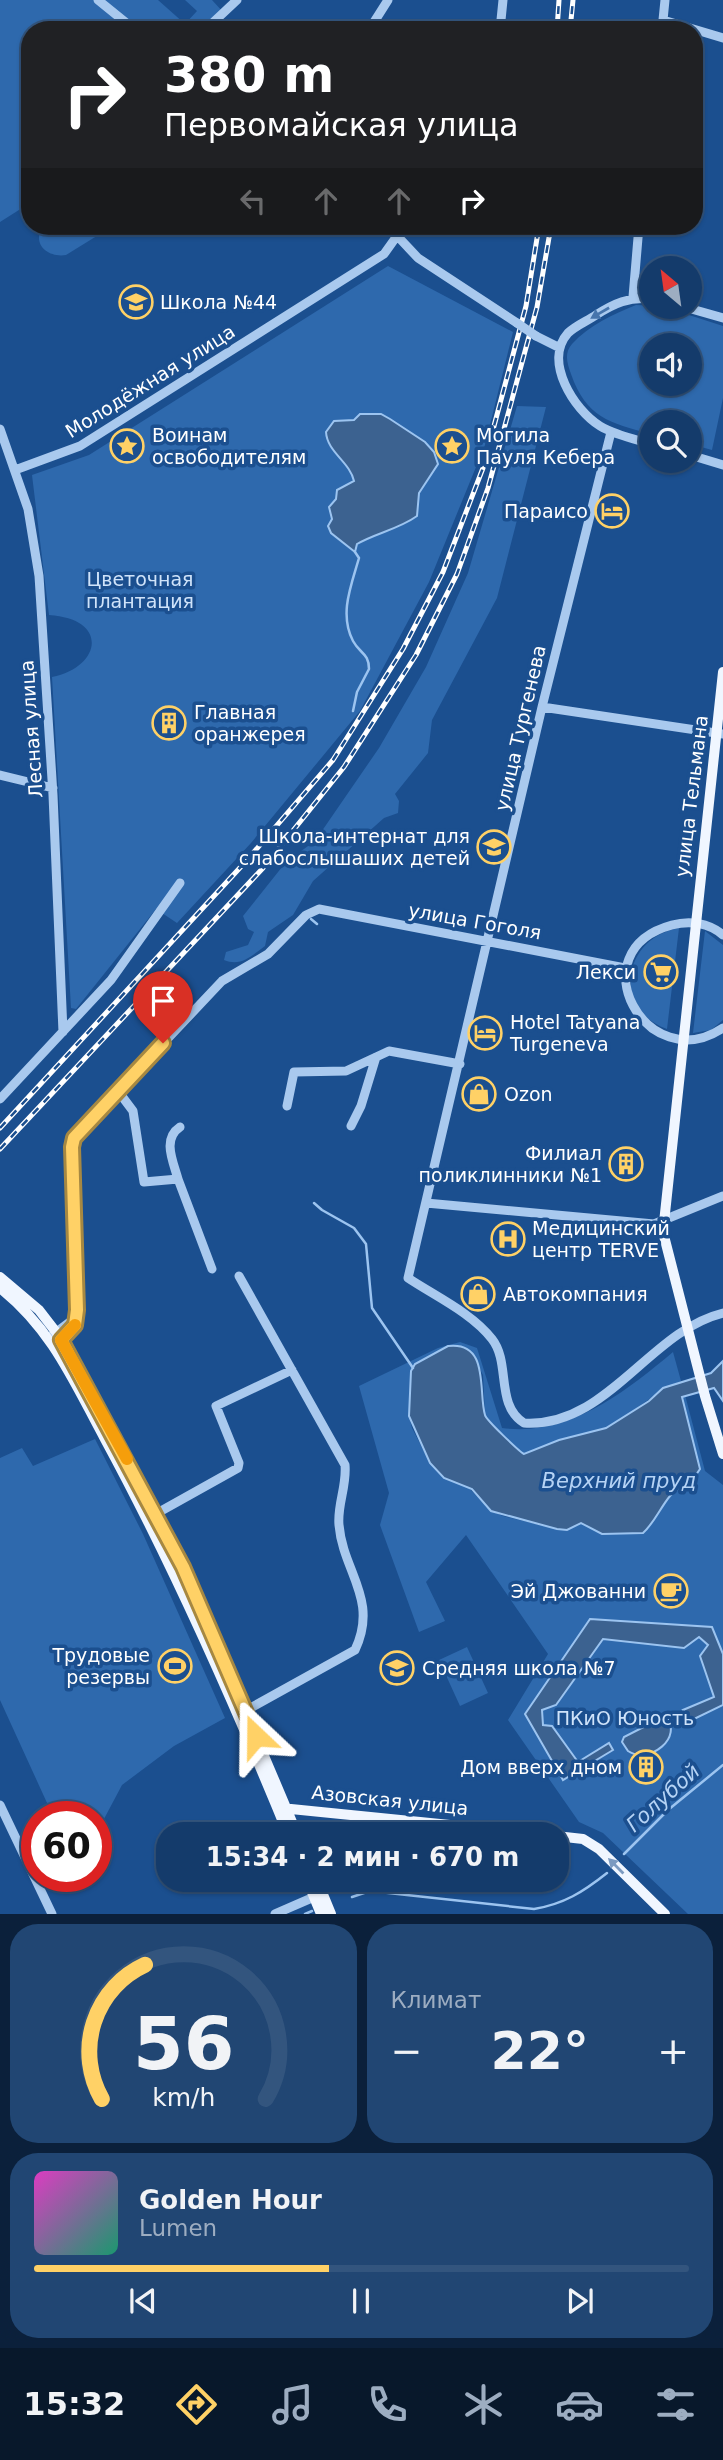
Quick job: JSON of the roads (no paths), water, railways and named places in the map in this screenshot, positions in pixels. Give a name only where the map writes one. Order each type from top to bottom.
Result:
[{"type":"main road","name":"улица Тельмана","points":[[723,672],[719,733],[694,923],[663,1222],[665,1243],[723,1454]]},
{"type":"main road","points":[[0,1277],[29,1305],[55,1339],[204,1613],[246,1711],[285,1822]]},
{"type":"main road","points":[[0,1287],[29,1305]]},
{"type":"main road","points":[[152,1516],[176,1576],[290,1822]]},
{"type":"main road","name":"Азовская улица","points":[[282,1808],[420,1822]]},
{"type":"main road","points":[[569,1837],[583,1839],[599,1849],[665,1914]]},
{"type":"main road","points":[[312,1892],[321,1914]]},
{"type":"main road","points":[[322,1892],[331,1914]]},
{"type":"street","points":[[98,0],[124,21]]},
{"type":"street","points":[[108,8],[117,0]]},
{"type":"street","points":[[215,21],[237,0]]},
{"type":"street","points":[[375,21],[388,0]]},
{"type":"street","points":[[501,21],[503,0]]},
{"type":"street","points":[[662,21],[665,0]]},
{"type":"street","points":[[703,34],[723,38]]},
{"type":"street","points":[[633,297],[638,235]]},
{"type":"street","points":[[398,236],[418,258],[536,336],[560,348]]},
{"type":"street","name":"Молодёжная улица","points":[[15,470],[80,446],[384,254],[398,236]]},
{"type":"street","points":[[639,298],[633,297],[601,312],[569,333],[560,348],[559,361],[576,402],[587,415],[611,432],[639,440]]},
{"type":"street","points":[[702,312],[723,318]]},
{"type":"street","name":"Лесная улица","points":[[0,429],[34,536],[39,576],[53,788],[63,1032]]},
{"type":"street","name":"улица Тургенева","points":[[611,432],[542,706],[489,942],[408,1278],[492,1338],[500,1355],[509,1405],[514,1415],[524,1423],[549,1421],[581,1410],[619,1383],[687,1326]]},
{"type":"street","points":[[702,459],[723,465]]},
{"type":"street","points":[[542,706],[719,733]]},
{"type":"street","points":[[0,775],[53,788]]},
{"type":"street","points":[[0,1099],[111,980],[180,883]]},
{"type":"street","name":"улица Гоголя","points":[[118,1091],[222,981],[268,954],[306,915],[318,909],[625,968]]},
{"type":"street","points":[[723,936],[712,928],[694,923],[676,924],[650,934],[633,951],[625,968],[626,989],[640,1018],[663,1034],[683,1039],[703,1038],[723,1028]]},
{"type":"street","points":[[287,1106],[294,1072],[346,1072],[389,1051],[460,1064]]},
{"type":"street","points":[[351,1126],[361,1107],[376,1057]]},
{"type":"street","points":[[55,1339],[72,1330],[75,1318],[77,1284],[72,1147],[80,1131],[118,1091],[132,1111],[144,1182],[178,1179]]},
{"type":"street","points":[[180,1127],[173,1132],[169,1141],[178,1179],[212,1269]]},
{"type":"street","points":[[426,1203],[642,1223],[663,1222],[723,1196]]},
{"type":"street","points":[[239,1276],[345,1465],[346,1479],[338,1522],[365,1609],[355,1650],[246,1711]]},
{"type":"street","points":[[687,1326],[723,1312]]},
{"type":"street","points":[[152,1516],[238,1468],[239,1463],[216,1406],[292,1370]]},
{"type":"street","points":[[0,1805],[52,1914]]},
{"type":"street","points":[[275,1914],[314,1897]]},
{"type":"water","points":[[360,414],[381,414],[390,419],[425,442],[434,452],[438,464],[419,493],[417,516],[357,544],[355,552],[331,533],[328,526],[332,519],[329,507],[336,499],[337,490],[354,481],[348,468],[330,445],[326,432],[334,421],[354,420]]},
{"type":"water","name":"Верхний пруд","points":[[448,1346],[471,1351],[480,1370],[485,1415],[524,1454],[559,1440],[606,1428],[649,1401],[663,1388],[711,1373],[723,1361],[723,1401],[714,1388],[682,1397],[700,1469],[670,1496],[643,1533],[602,1534],[581,1523],[567,1530],[557,1529],[491,1511],[472,1489],[444,1478],[430,1463],[409,1416],[411,1371],[415,1364]]},
{"type":"water","points":[[590,1619],[712,1627],[723,1654],[723,1705],[692,1720],[683,1710],[714,1697],[700,1656],[708,1645],[699,1637],[684,1648],[603,1639],[556,1705],[542,1710],[543,1725],[552,1726],[578,1762],[609,1743],[613,1750],[563,1780],[525,1714]]},
{"type":"water","points":[[665,1716],[671,1732],[662,1747],[645,1754],[628,1751],[622,1742],[624,1737]]},
{"type":"waterway","points":[[353,711],[357,692],[369,669],[366,657],[353,641],[347,621],[350,589],[359,558],[355,552]]},
{"type":"waterway","points":[[311,919],[317,924]]},
{"type":"waterway","points":[[314,1203],[354,1228],[366,1244],[372,1308],[413,1368]]},
{"type":"waterway","name":"Голубой","points":[[624,1854],[668,1810],[723,1765]]},
{"type":"waterway","name":"Голубой","points":[[352,1897],[370,1891],[534,1909],[573,1896],[607,1873]]},
{"type":"waterway","name":"Голубой","points":[[305,1914],[312,1911]]},
{"type":"railway","points":[[558,21],[559,0]]},
{"type":"railway","points":[[571,21],[573,0]]},
{"type":"railway","points":[[490,441],[526,306],[538,235]]},
{"type":"railway","points":[[0,1149],[263,868],[344,767],[416,655],[457,574],[488,488],[537,307],[549,235]]},
{"type":"railway","points":[[0,1128],[248,859],[333,760],[403,649],[443,572],[483,468]]},
{"type":"place","name":"Школа №44","points":[[136,302]]},
{"type":"place","name":"Воинам освободителям","points":[[127,446]]},
{"type":"place","name":"Могила Пауля Кебера","points":[[452,446]]},
{"type":"place","name":"Параисо","points":[[612,511]]},
{"type":"place","name":"Главная оранжерея","points":[[169,723]]},
{"type":"place","name":"Школа-интернат для слабослышаших детей","points":[[494,847]]},
{"type":"place","name":"Лекси","points":[[661,972]]},
{"type":"place","name":"Hotel Tatyana Turgeneva","points":[[485,1033]]},
{"type":"place","name":"Ozon","points":[[479,1094]]},
{"type":"place","name":"Филиал поликлинники №1","points":[[626,1164]]},
{"type":"place","name":"Медицинский центр TERVE","points":[[508,1239]]},
{"type":"place","name":"Автокомпания","points":[[478,1294]]},
{"type":"place","name":"Эй Джованни","points":[[671,1591]]},
{"type":"place","name":"Трудовые резервы","points":[[175,1666]]},
{"type":"place","name":"Средняя школа №7","points":[[397,1668]]},
{"type":"place","name":"Дом вверх дном","points":[[646,1767]]},
{"type":"park label","name":"Цветочная плантация","points":[[140,590]]},
{"type":"park label","name":"ПКиО Юность","points":[[625,1718]]}]
